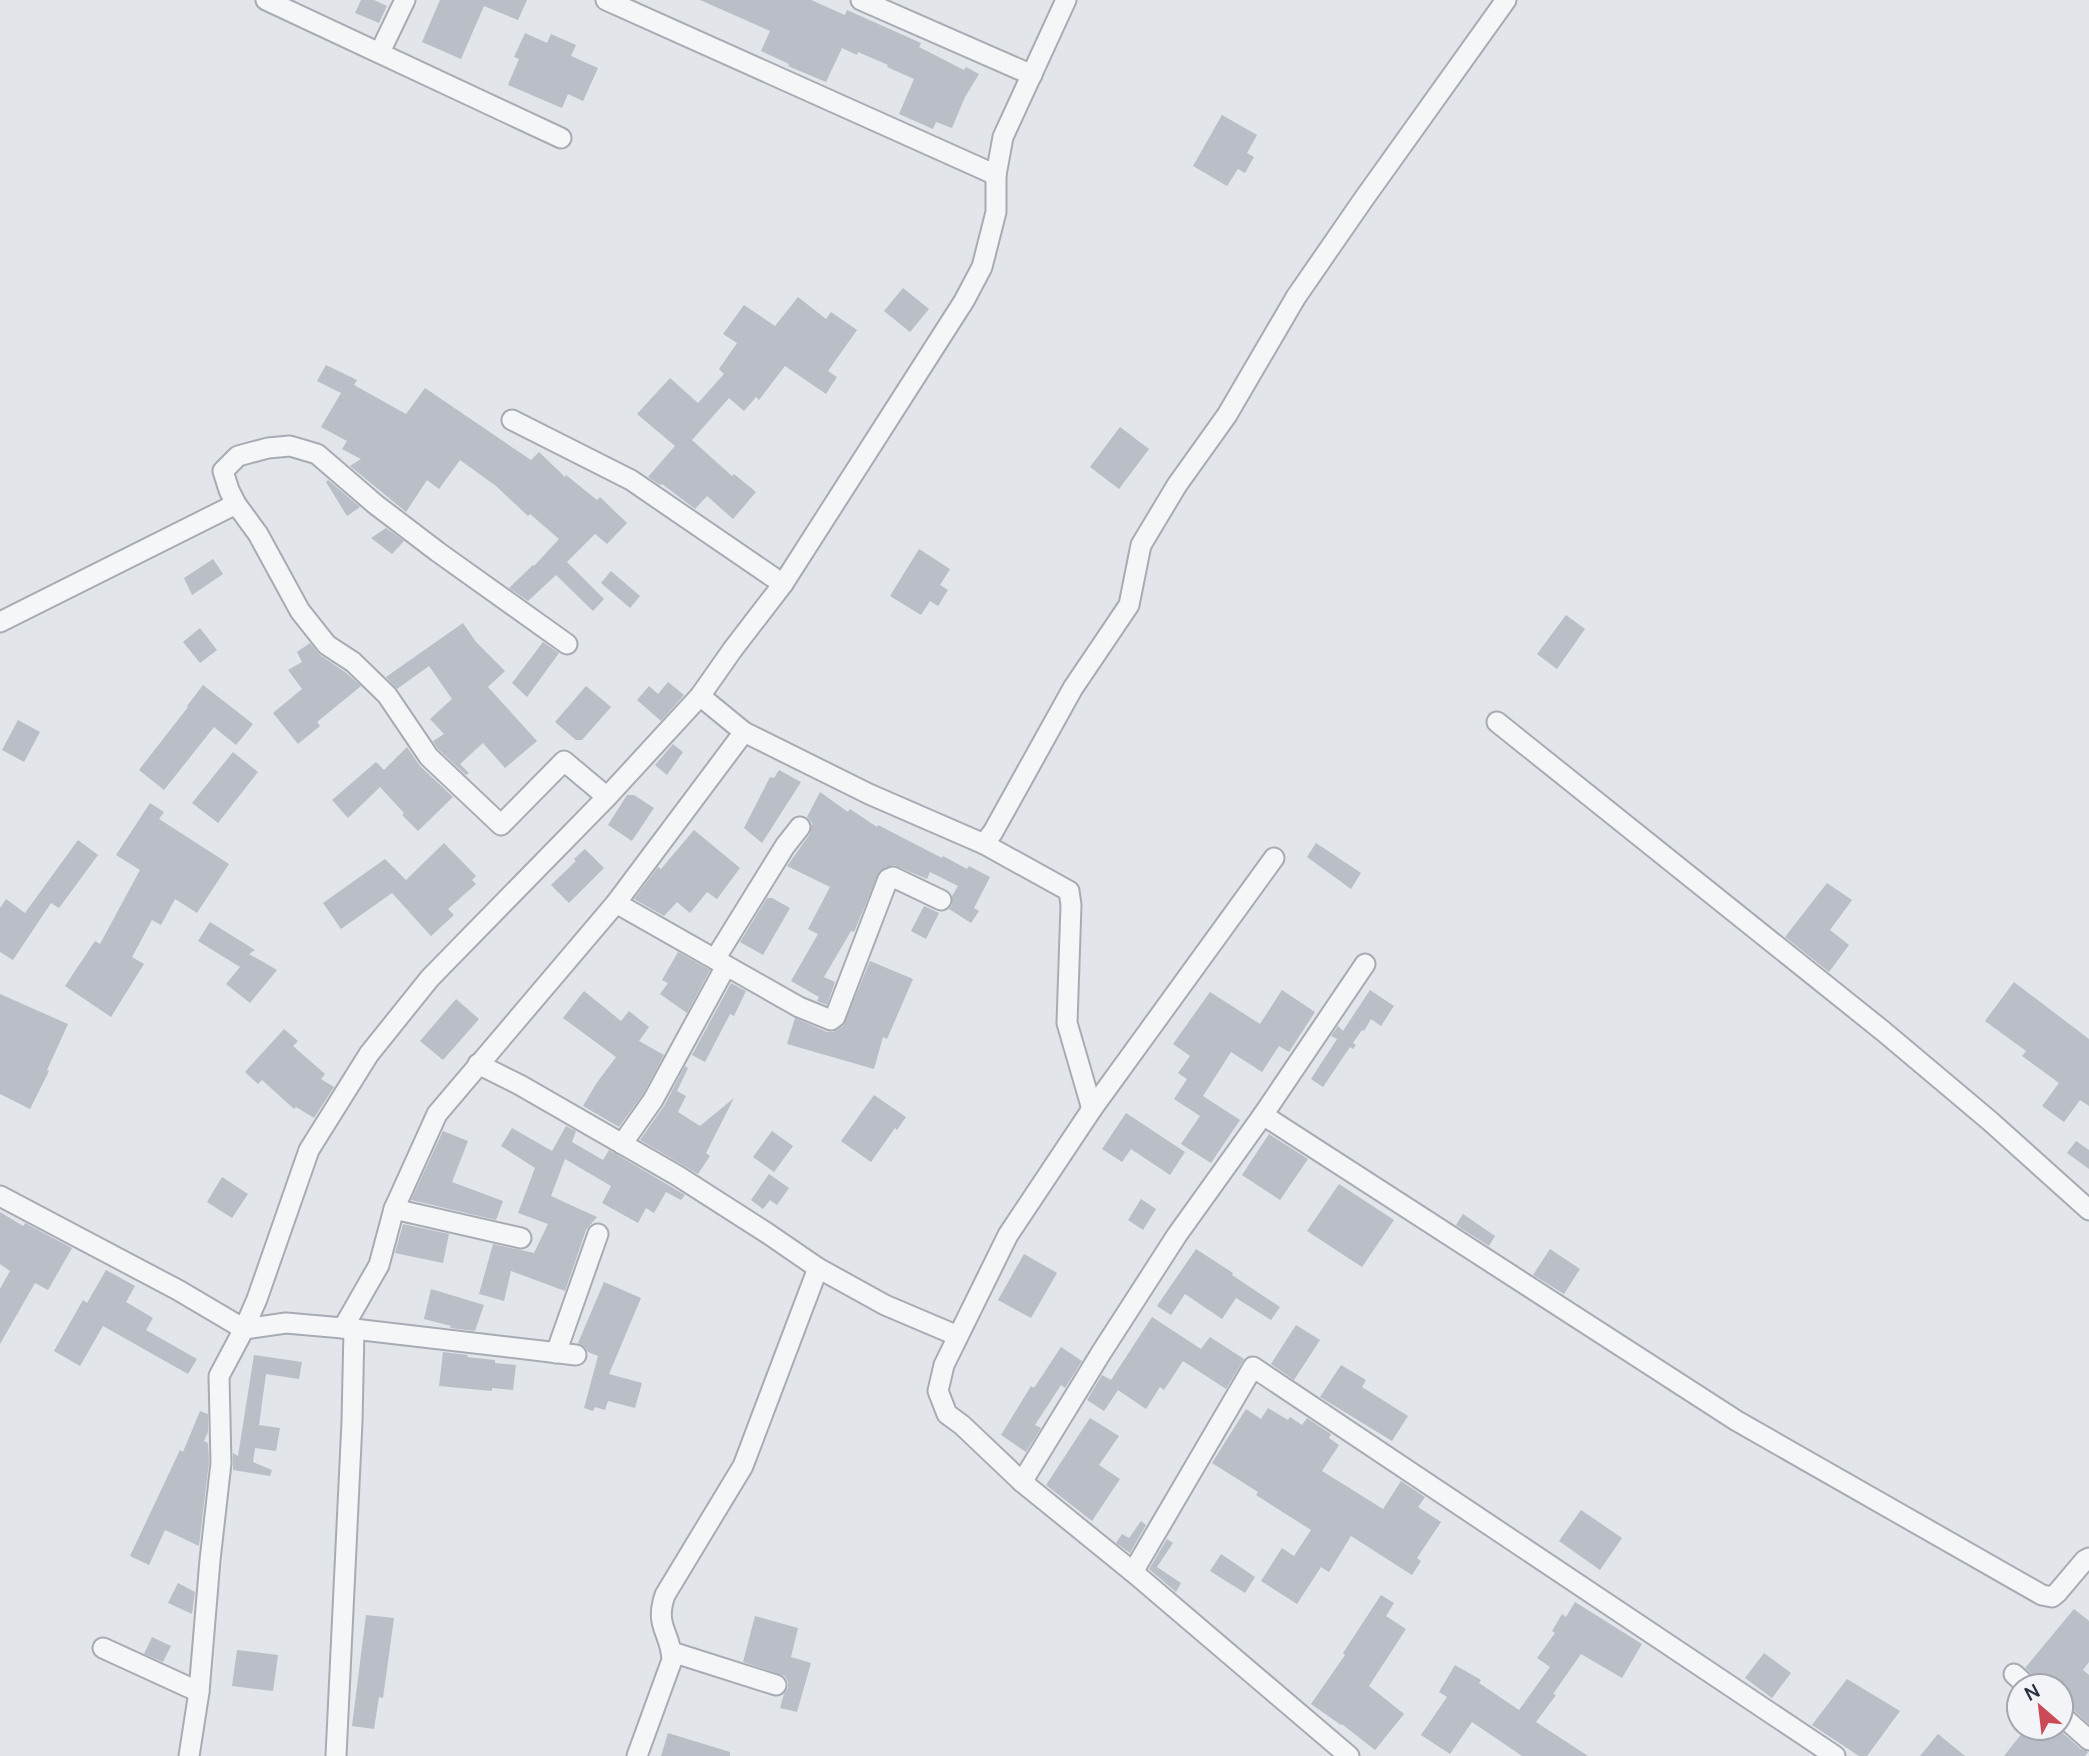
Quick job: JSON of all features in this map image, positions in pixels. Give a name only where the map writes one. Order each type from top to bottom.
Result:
[{"type":"street","points":[[266,0],[561,138]]},
{"type":"street","points":[[380,52],[405,0]]},
{"type":"street","points":[[606,0],[996,175]]},
{"type":"street","points":[[861,0],[1032,75]]},
{"type":"street","points":[[189,1756],[199,1692],[221,1463],[219,1376],[257,1299],[309,1150],[369,1054],[430,978],[607,797],[700,696],[783,584],[964,301],[982,267],[996,212],[996,175],[1003,137],[1066,0]]},
{"type":"street","points":[[984,844],[1073,688],[1129,605],[1141,545],[1177,485],[1227,415],[1296,297],[1506,0]]},
{"type":"street","points":[[512,420],[631,480],[783,584]]},
{"type":"street","points":[[567,644],[438,552],[317,454],[290,446],[268,448],[238,456],[223,471],[236,504],[258,534],[300,611],[327,645],[353,662],[387,695],[429,757],[501,825],[564,761],[607,797]]},
{"type":"street","points":[[0,622],[236,504]]},
{"type":"street","points":[[700,696],[744,732],[869,794],[984,844],[1069,891],[1071,905],[1067,1023],[1092,1110]]},
{"type":"street","points":[[1497,722],[1883,1031],[1990,1121],[2089,1210]]},
{"type":"street","points":[[336,1756],[352,1422],[349,1329],[379,1265],[394,1209],[438,1114],[616,903],[744,732]]},
{"type":"street","points":[[622,1144],[653,1100],[721,962],[785,846],[800,827]]},
{"type":"street","points":[[1274,858],[1092,1110],[1008,1235],[944,1366],[938,1391],[947,1414],[962,1424],[1022,1482],[1133,1572],[1349,1756]]},
{"type":"street","points":[[616,903],[799,1007],[831,1020],[835,1017],[888,879],[892,877],[941,900]]},
{"type":"street","points":[[1022,1482],[1177,1235],[1263,1115],[1365,964]]},
{"type":"street","points":[[478,1064],[520,1085],[678,1176],[818,1268],[885,1305],[958,1336]]},
{"type":"street","points":[[1263,1115],[1737,1421],[2042,1595],[2052,1597],[2089,1558]]},
{"type":"street","points":[[0,1196],[178,1290],[244,1329],[286,1323],[576,1355]]},
{"type":"street","points":[[394,1209],[521,1238]]},
{"type":"street","points":[[556,1353],[598,1234]]},
{"type":"street","points":[[637,1756],[672,1660],[672,1652],[661,1625],[660,1609],[743,1465],[818,1268]]},
{"type":"street","points":[[1133,1572],[1253,1367],[1835,1756]]},
{"type":"street","points":[[103,1648],[199,1692]]},
{"type":"street","points":[[672,1652],[776,1685]]},
{"type":"street","points":[[2075,1728],[2089,1740]]},
{"type":"building","points":[[361,0],[374,0],[387,6],[379,23],[355,13]]},
{"type":"building","points":[[440,0],[527,0],[518,20],[484,6],[461,59],[422,42]]},
{"type":"building","points":[[700,0],[811,0],[845,15],[847,10],[921,43],[919,47],[964,70],[966,67],[979,74],[965,97],[952,128],[936,122],[933,129],[899,114],[914,79],[858,52],[857,55],[842,48],[826,82],[761,51],[770,31]]},
{"type":"building","points":[[525,33],[547,43],[551,34],[576,45],[571,56],[598,68],[583,101],[568,94],[562,108],[508,85],[519,59],[514,57]]},
{"type":"building","points":[[1222,115],[1257,135],[1247,153],[1254,157],[1245,173],[1238,169],[1227,186],[1193,166]]},
{"type":"building","points":[[903,288],[929,309],[910,332],[884,311]]},
{"type":"building","points":[[798,297],[826,319],[831,312],[857,330],[828,371],[837,377],[826,394],[785,366],[759,400],[756,397],[744,411],[729,398],[692,440],[732,476],[734,474],[756,492],[733,519],[707,496],[695,509],[648,477],[675,446],[637,414],[670,378],[698,403],[724,374],[719,369],[737,343],[723,334],[744,305],[775,326]]},
{"type":"building","points":[[326,365],[357,380],[354,385],[406,414],[425,388],[531,460],[539,452],[565,477],[566,475],[597,500],[600,497],[627,523],[607,544],[595,534],[567,562],[604,599],[593,611],[556,575],[528,601],[509,588],[559,539],[530,514],[528,516],[496,486],[460,460],[439,489],[427,480],[406,512],[350,466],[361,459],[342,449],[347,441],[321,427],[341,393],[317,381]]},
{"type":"building","points":[[1120,427],[1149,449],[1119,489],[1090,467]]},
{"type":"building","points":[[328,480],[360,507],[347,516],[326,482]]},
{"type":"building","points":[[386,528],[404,541],[392,554],[371,538]]},
{"type":"building","points":[[919,549],[950,569],[940,585],[948,590],[938,606],[930,601],[921,615],[890,596]]},
{"type":"building","points":[[213,559],[223,574],[192,595],[184,578]]},
{"type":"building","points":[[611,571],[640,596],[630,608],[601,583]]},
{"type":"building","points":[[1566,615],[1585,629],[1557,669],[1537,654]]},
{"type":"building","points":[[463,623],[476,642],[505,671],[488,687],[537,741],[505,768],[483,743],[460,764],[469,773],[466,775],[433,741],[444,734],[430,719],[452,699],[429,666],[397,689],[386,677]]},
{"type":"building","points":[[200,628],[217,650],[200,663],[183,642]]},
{"type":"building","points":[[543,642],[559,653],[527,697],[512,683]]},
{"type":"building","points":[[310,643],[320,655],[361,686],[317,722],[320,726],[298,744],[273,713],[302,689],[288,670],[302,662],[297,652]]},
{"type":"building","points":[[668,682],[684,695],[661,721],[637,700],[649,686],[658,694]]},
{"type":"building","points":[[203,685],[253,724],[236,745],[214,727],[164,790],[139,770]]},
{"type":"building","points":[[586,686],[611,707],[582,740],[576,740],[555,722]]},
{"type":"building","points":[[18,720],[40,732],[24,762],[2,750]]},
{"type":"building","points":[[673,744],[683,752],[667,775],[655,765]]},
{"type":"building","points":[[407,747],[420,766],[453,797],[418,831],[380,787],[348,818],[332,800],[376,762],[384,770]]},
{"type":"building","points":[[233,752],[258,772],[218,823],[192,803]]},
{"type":"building","points":[[779,770],[801,782],[762,843],[744,828],[770,777],[774,778]]},
{"type":"building","points":[[820,792],[848,812],[850,809],[877,827],[878,825],[942,858],[943,856],[967,869],[969,866],[990,877],[974,908],[979,911],[971,923],[949,909],[958,886],[930,872],[927,879],[894,865],[880,870],[854,932],[851,931],[824,977],[835,982],[827,1005],[817,1001],[819,997],[791,981],[818,934],[808,929],[830,887],[787,866],[810,834],[812,823],[807,817]]},
{"type":"building","points":[[627,795],[634,795],[654,808],[632,841],[608,825]]},
{"type":"building","points":[[150,803],[164,812],[159,819],[229,864],[197,913],[175,899],[161,925],[152,920],[132,957],[144,964],[111,1017],[65,986],[95,941],[100,944],[140,870],[116,855]]},
{"type":"building","points":[[694,830],[740,868],[717,899],[707,892],[690,913],[677,902],[664,916],[634,899],[658,867],[661,869]]},
{"type":"building","points":[[78,840],[98,855],[59,908],[51,903],[13,960],[0,952],[0,908],[6,899],[25,913]]},
{"type":"building","points":[[444,843],[476,876],[472,880],[476,884],[448,909],[454,915],[431,936],[392,893],[341,929],[323,903],[385,859],[406,880]]},
{"type":"building","points":[[1316,843],[1361,873],[1351,889],[1307,857]]},
{"type":"building","points":[[585,849],[604,868],[569,903],[551,885]]},
{"type":"building","points":[[1827,883],[1852,900],[1830,930],[1849,945],[1829,972],[1785,937]]},
{"type":"building","points":[[767,898],[790,908],[763,955],[740,942]]},
{"type":"building","points":[[924,906],[939,913],[926,939],[911,931]]},
{"type":"building","points":[[210,922],[255,950],[249,954],[277,970],[250,1003],[226,984],[240,967],[198,941]]},
{"type":"building","points":[[678,952],[710,970],[687,1013],[660,994],[668,983],[662,980]]},
{"type":"building","points":[[870,961],[913,979],[887,1039],[883,1037],[874,1069],[787,1044],[795,1018],[827,1032],[833,1032],[843,1026]]},
{"type":"building","points":[[2014,982],[2089,1039],[2089,1106],[2080,1100],[2064,1122],[2042,1106],[2059,1083],[2022,1056],[2026,1051],[1985,1021]]},
{"type":"building","points":[[731,983],[746,991],[734,1016],[730,1014],[705,1062],[692,1055]]},
{"type":"building","points":[[1282,990],[1315,1012],[1289,1052],[1279,1046],[1262,1072],[1231,1052],[1203,1096],[1240,1120],[1211,1163],[1181,1144],[1200,1116],[1174,1099],[1187,1079],[1178,1073],[1190,1056],[1173,1044],[1210,992],[1260,1024]]},
{"type":"building","points":[[1370,990],[1394,1006],[1381,1026],[1371,1019],[1353,1043],[1356,1045],[1353,1049],[1350,1047],[1323,1087],[1311,1079],[1337,1039],[1331,1036],[1338,1026],[1343,1031]]},
{"type":"building","points":[[584,991],[621,1021],[629,1011],[649,1027],[639,1041],[664,1055],[643,1094],[619,1127],[583,1106],[616,1057],[563,1018]]},
{"type":"building","points":[[0,994],[68,1024],[30,1109],[0,1094]]},
{"type":"building","points":[[456,999],[479,1019],[443,1060],[420,1041]]},
{"type":"building","points":[[284,1029],[298,1041],[293,1046],[325,1074],[321,1079],[334,1087],[314,1118],[296,1107],[294,1109],[262,1080],[258,1084],[245,1072]]},
{"type":"building","points":[[685,1066],[688,1068],[677,1091],[686,1096],[678,1112],[700,1126],[734,1098],[706,1153],[710,1156],[698,1174],[640,1140],[664,1106]]},
{"type":"building","points":[[874,1095],[906,1117],[871,1162],[841,1141]]},
{"type":"building","points":[[1126,1113],[1185,1152],[1170,1175],[1131,1149],[1122,1162],[1102,1149]]},
{"type":"building","points":[[566,1126],[576,1131],[572,1142],[603,1160],[609,1150],[685,1195],[681,1200],[666,1192],[654,1213],[646,1208],[638,1223],[602,1203],[611,1186],[565,1159],[551,1196],[597,1217],[586,1230],[565,1291],[511,1271],[504,1301],[479,1294],[493,1244],[534,1253],[548,1224],[518,1213],[535,1168],[501,1146],[512,1128],[552,1151]]},
{"type":"building","points":[[443,1131],[468,1141],[452,1182],[503,1201],[496,1220],[411,1200]]},
{"type":"building","points":[[772,1131],[793,1146],[774,1172],[753,1157]]},
{"type":"building","points":[[1269,1134],[1308,1159],[1280,1200],[1242,1175]]},
{"type":"building","points":[[2076,1141],[2089,1150],[2089,1169],[2067,1153]]},
{"type":"building","points":[[769,1174],[789,1188],[777,1205],[770,1200],[763,1209],[751,1200]]},
{"type":"building","points":[[222,1177],[248,1194],[232,1218],[207,1202]]},
{"type":"building","points":[[1339,1184],[1394,1220],[1362,1267],[1307,1231]]},
{"type":"building","points":[[1141,1199],[1156,1209],[1143,1230],[1128,1220]]},
{"type":"building","points":[[0,1212],[23,1226],[25,1223],[72,1248],[48,1290],[35,1283],[0,1344],[0,1289],[10,1271],[0,1264]]},
{"type":"building","points":[[1463,1214],[1495,1236],[1489,1246],[1456,1225]]},
{"type":"building","points":[[403,1224],[449,1234],[443,1263],[395,1253]]},
{"type":"building","points":[[1196,1249],[1280,1307],[1271,1320],[1236,1298],[1222,1319],[1185,1294],[1171,1315],[1157,1306]]},
{"type":"building","points":[[1550,1249],[1580,1269],[1564,1294],[1533,1275]]},
{"type":"building","points":[[1024,1254],[1057,1273],[1031,1318],[998,1300]]},
{"type":"building","points":[[106,1270],[135,1286],[126,1302],[153,1318],[146,1330],[197,1359],[188,1374],[103,1326],[80,1366],[54,1351],[83,1300],[87,1303]]},
{"type":"building","points":[[604,1282],[641,1298],[609,1374],[642,1383],[635,1408],[608,1401],[605,1410],[595,1407],[593,1411],[584,1408],[598,1356],[578,1343]]},
{"type":"building","points":[[431,1289],[484,1305],[475,1331],[450,1328],[451,1326],[424,1319]]},
{"type":"building","points":[[1152,1317],[1201,1349],[1210,1337],[1244,1359],[1226,1389],[1183,1361],[1164,1390],[1160,1387],[1146,1409],[1118,1390],[1104,1411],[1087,1400],[1102,1375],[1111,1380]]},
{"type":"building","points":[[1296,1325],[1320,1340],[1294,1380],[1271,1364]]},
{"type":"building","points":[[1061,1347],[1082,1361],[1065,1388],[1061,1385],[1035,1425],[1041,1428],[1026,1452],[1001,1435],[1031,1386],[1034,1388]]},
{"type":"building","points":[[443,1352],[516,1365],[513,1390],[492,1388],[492,1391],[439,1386]]},
{"type":"building","points":[[254,1355],[302,1362],[299,1379],[266,1374],[259,1425],[280,1428],[276,1451],[255,1448],[253,1462],[272,1470],[270,1476],[233,1470],[233,1453],[238,1456]]},
{"type":"building","points":[[1341,1365],[1366,1380],[1362,1387],[1408,1416],[1392,1441],[1320,1397]]},
{"type":"building","points":[[1268,1408],[1302,1425],[1307,1418],[1331,1434],[1329,1438],[1339,1445],[1322,1471],[1383,1509],[1401,1481],[1425,1497],[1418,1507],[1441,1522],[1417,1558],[1421,1561],[1412,1575],[1351,1536],[1329,1572],[1321,1567],[1297,1604],[1261,1581],[1282,1548],[1294,1556],[1311,1530],[1212,1463],[1246,1409],[1261,1419]]},
{"type":"building","points":[[200,1411],[208,1414],[208,1432],[204,1441],[208,1443],[209,1462],[199,1546],[165,1530],[149,1565],[130,1556],[180,1450],[183,1452]]},
{"type":"building","points":[[1090,1418],[1119,1436],[1099,1465],[1120,1479],[1092,1521],[1046,1485]]},
{"type":"building","points":[[1581,1510],[1622,1538],[1600,1570],[1559,1541]]},
{"type":"building","points":[[1141,1521],[1146,1525],[1130,1553],[1116,1543],[1122,1534],[1129,1538]]},
{"type":"building","points":[[1167,1539],[1173,1543],[1157,1567],[1181,1583],[1176,1592],[1149,1569]]},
{"type":"building","points":[[1221,1554],[1255,1577],[1245,1593],[1210,1571]]},
{"type":"building","points":[[178,1583],[195,1592],[192,1614],[168,1603]]},
{"type":"building","points":[[1381,1595],[1394,1603],[1386,1616],[1406,1629],[1369,1686],[1404,1714],[1375,1750],[1311,1704],[1345,1655],[1343,1653]]},
{"type":"building","points":[[1575,1602],[1642,1644],[1622,1678],[1581,1654],[1536,1722],[1588,1756],[1522,1756],[1472,1722],[1450,1754],[1421,1735],[1447,1697],[1439,1692],[1455,1665],[1481,1680],[1479,1683],[1519,1710],[1550,1667],[1537,1658],[1555,1633],[1552,1631],[1562,1614],[1566,1617]]},
{"type":"building","points":[[2074,1609],[2089,1621],[2089,1662],[2083,1670],[2089,1675],[2089,1724],[2075,1711],[2075,1672],[2029,1672],[2025,1668]]},
{"type":"building","points":[[366,1615],[394,1618],[383,1698],[379,1697],[374,1729],[352,1726]]},
{"type":"building","points":[[755,1616],[798,1628],[791,1657],[811,1663],[797,1712],[780,1708],[788,1688],[785,1676],[743,1662]]},
{"type":"building","points":[[152,1637],[171,1646],[163,1662],[144,1654]]},
{"type":"building","points":[[237,1650],[278,1655],[273,1691],[232,1686]]},
{"type":"building","points":[[1764,1653],[1791,1673],[1772,1698],[1745,1678]]},
{"type":"building","points":[[1847,1679],[1900,1711],[1867,1756],[1859,1756],[1812,1725]]},
{"type":"building","points":[[668,1733],[730,1752],[730,1756],[661,1756]]},
{"type":"building","points":[[1938,1734],[1965,1756],[1920,1756]]},
{"type":"building","points":[[2015,1742],[2073,1742],[2088,1752],[2085,1756],[2004,1756]]}]
